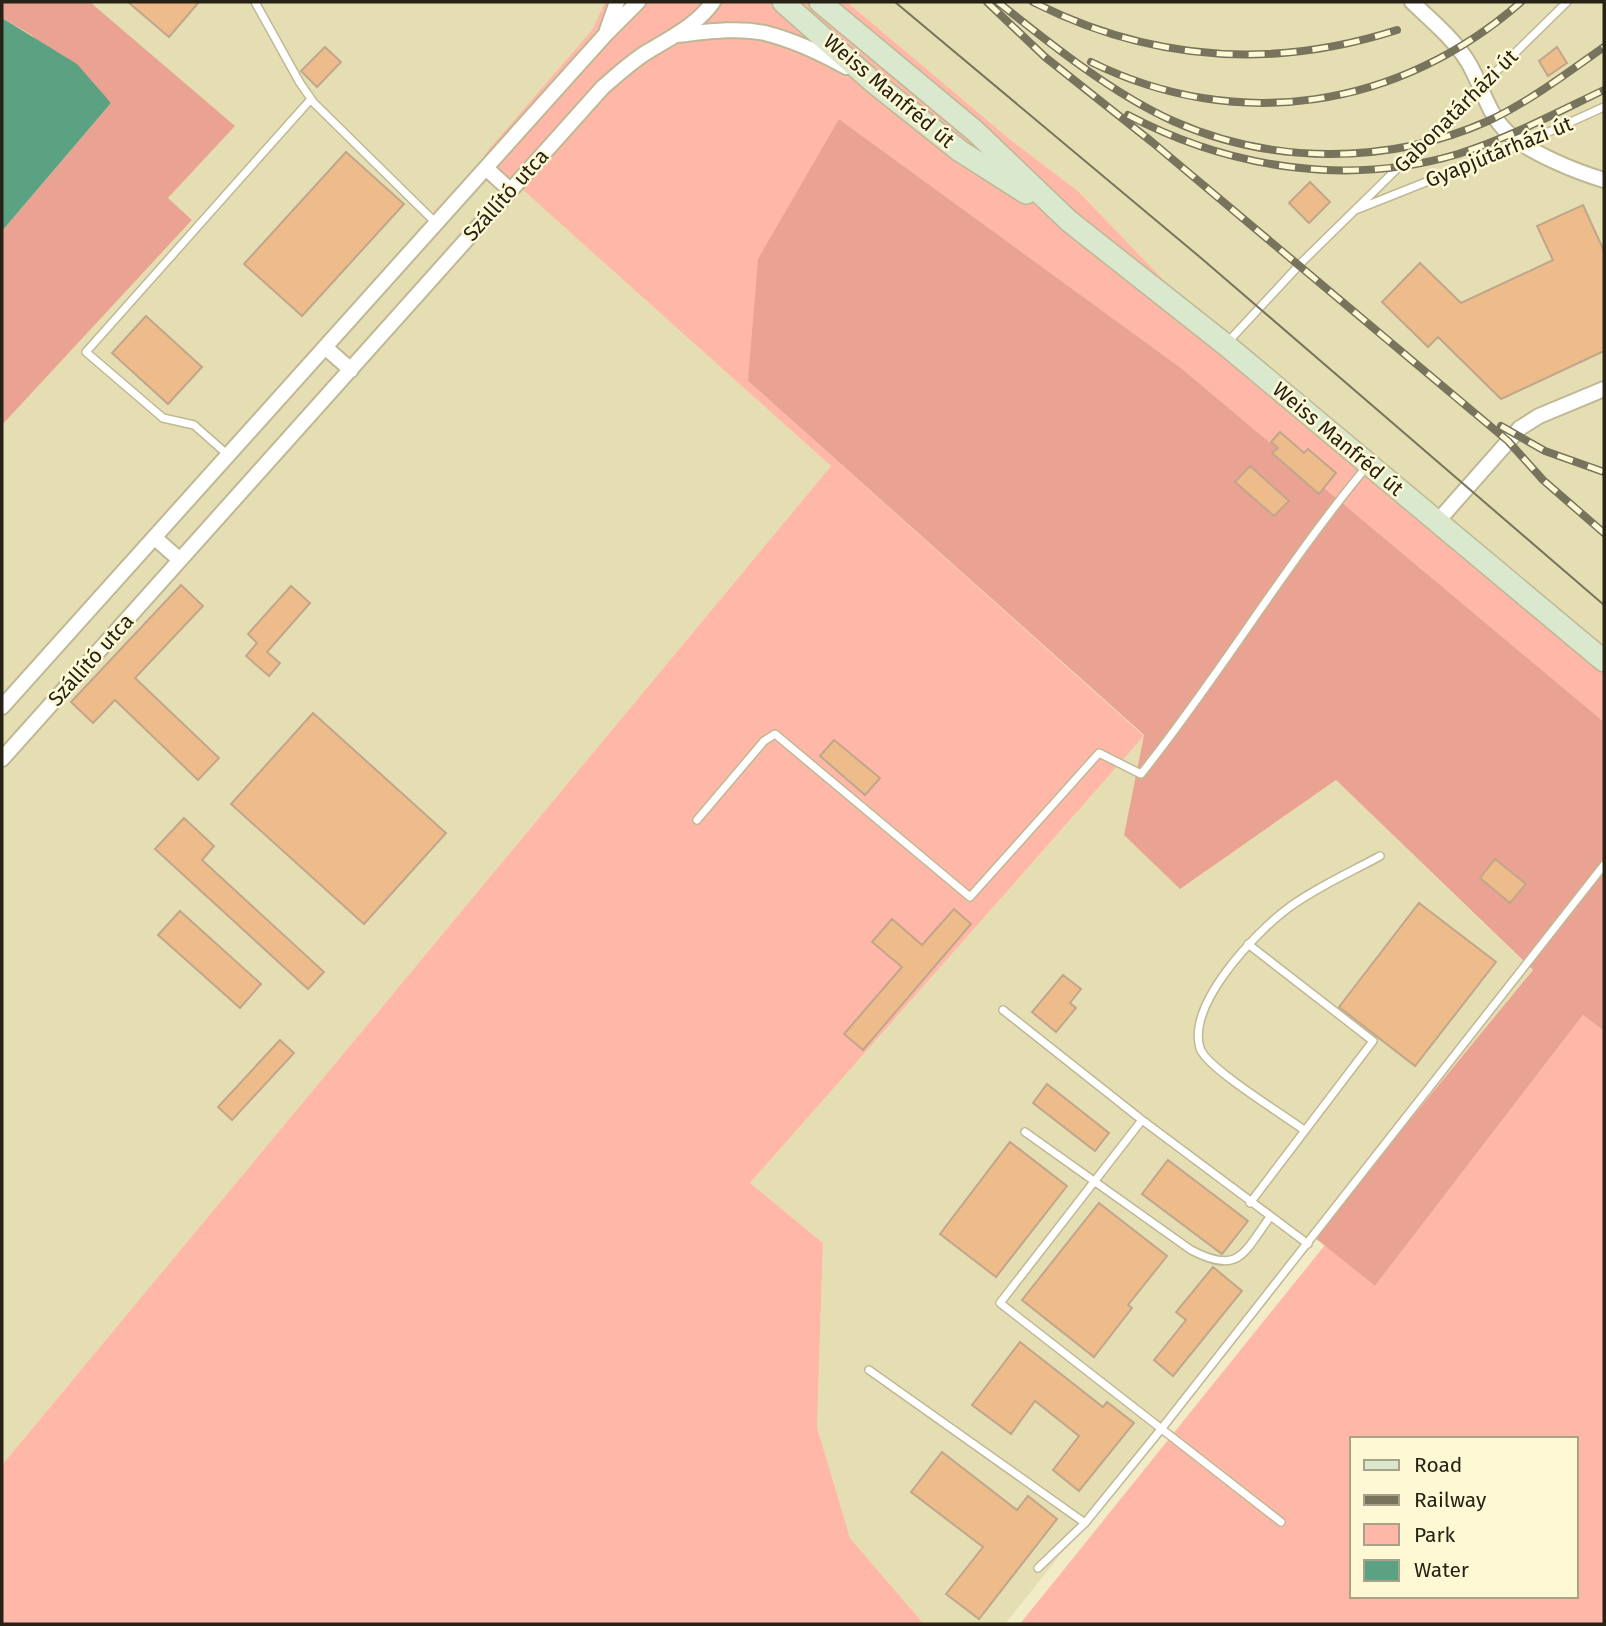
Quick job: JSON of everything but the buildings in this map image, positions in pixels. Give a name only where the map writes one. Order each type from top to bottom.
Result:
[{"type":"main road","name":"Weiss Manfréd út","points":[[783,2],[872,81],[960,151],[1069,221]]},
{"type":"main road","name":"Weiss Manfréd út","points":[[820,2],[975,131],[1069,221],[1226,345],[1604,661]]},
{"type":"street","name":"Szállító utca","points":[[605,35],[617,2]]},
{"type":"street","name":"Szállító utca","points":[[2,707],[605,35],[638,2]]},
{"type":"street","name":"Szállító utca","points":[[2,759],[603,87],[645,54],[676,36],[706,12],[713,2]]},
{"type":"street","points":[[1412,2],[1464,56],[1505,131],[1522,144],[1585,174],[1604,180]]},
{"type":"street","name":"Szállító utca","points":[[676,36],[717,30],[763,33],[830,58],[872,81]]},
{"type":"street","points":[[486,168],[510,190]]},
{"type":"street","points":[[325,347],[351,370]]},
{"type":"street","points":[[1437,522],[1520,428],[1539,416],[1604,389]]},
{"type":"street","points":[[155,538],[180,561]]},
{"type":"lane","points":[[255,2],[311,99],[436,223]]},
{"type":"lane","name":"Gabonatárházi út","points":[[1226,345],[1284,281],[1567,2]]},
{"type":"lane","points":[[228,456],[194,425],[163,418],[86,352],[311,99]]},
{"type":"lane","name":"Gyapjútárházi út","points":[[1354,211],[1522,144],[1604,107]]},
{"type":"lane","points":[[697,820],[764,741],[775,734],[970,897],[1099,753],[1141,774],[1182,722],[1368,464]]},
{"type":"lane","points":[[1304,1130],[1215,1066],[1200,1049],[1198,1028],[1205,1004],[1248,944],[1288,908],[1380,856]]},
{"type":"lane","points":[[1038,1568],[1085,1523],[1162,1428],[1604,865]]},
{"type":"lane","points":[[1248,944],[1373,1041],[1250,1203]]},
{"type":"lane","points":[[1003,1010],[1250,1203],[1308,1244]]},
{"type":"lane","points":[[1142,1120],[1000,1303],[1281,1522]]},
{"type":"lane","points":[[1025,1132],[1191,1250],[1210,1260],[1233,1260],[1244,1252],[1270,1217]]},
{"type":"lane","points":[[869,1370],[1085,1523]]},
{"type":"shaded area","points":[[2,2],[90,2],[235,126],[168,198],[192,220],[2,425],[2,231],[111,103],[31,35],[2,18]]},
{"type":"shaded area","points":[[90,2],[605,2],[592,30],[485,155],[831,466],[2,1465],[2,425],[192,220],[168,198],[234,126]]},
{"type":"shaded area","points":[[847,2],[1604,2],[1604,661],[1226,345],[1078,191],[1012,141]]},
{"type":"shaded area","points":[[839,119],[1181,368],[1604,722],[1604,1031],[1583,1015],[1375,1286],[1314,1237],[1533,970],[1336,780],[1180,889],[1124,835],[1144,735],[748,381],[758,259]]},
{"type":"shaded area","points":[[1144,736],[1124,835],[1336,780],[1533,971],[1314,1237],[1005,1624],[924,1624],[850,1538],[817,1427],[823,1243],[750,1183]]},
{"type":"green space","points":[[605,2],[847,2],[1012,141],[1078,191],[1226,345],[1604,661],[1604,722],[1181,368],[839,119],[748,381],[1144,736],[750,1183],[823,1243],[817,1427],[850,1538],[924,1624],[2,1624],[2,1465],[831,466],[484,155],[592,30]]},
{"type":"green space","points":[[1583,1015],[1604,1031],[1604,1624],[1020,1624],[1325,1245],[1375,1286]]},
{"type":"water","points":[[2,18],[77,64],[111,103],[2,231]]},
{"type":"tram line","points":[[895,2],[1201,258],[1604,605]]},
{"type":"railway","points":[[987,2],[1045,57],[1152,142],[1508,441],[1543,480],[1604,533]]},
{"type":"railway","points":[[998,2],[1082,67],[1150,110],[1211,135],[1250,146],[1290,152],[1371,152],[1411,146],[1450,135],[1488,121],[1518,105],[1604,47]]},
{"type":"railway","points":[[1033,2],[1077,22],[1122,37],[1212,53],[1304,51],[1350,43],[1397,30]]},
{"type":"railway","points":[[1091,62],[1146,84],[1203,98],[1259,103],[1315,99],[1370,87],[1423,67],[1473,38],[1521,2]]},
{"type":"railway","points":[[1128,115],[1206,148],[1247,159],[1289,167],[1374,169],[1416,164],[1477,148],[1604,90]]},
{"type":"railway","points":[[1501,426],[1545,451],[1604,472]]}]
